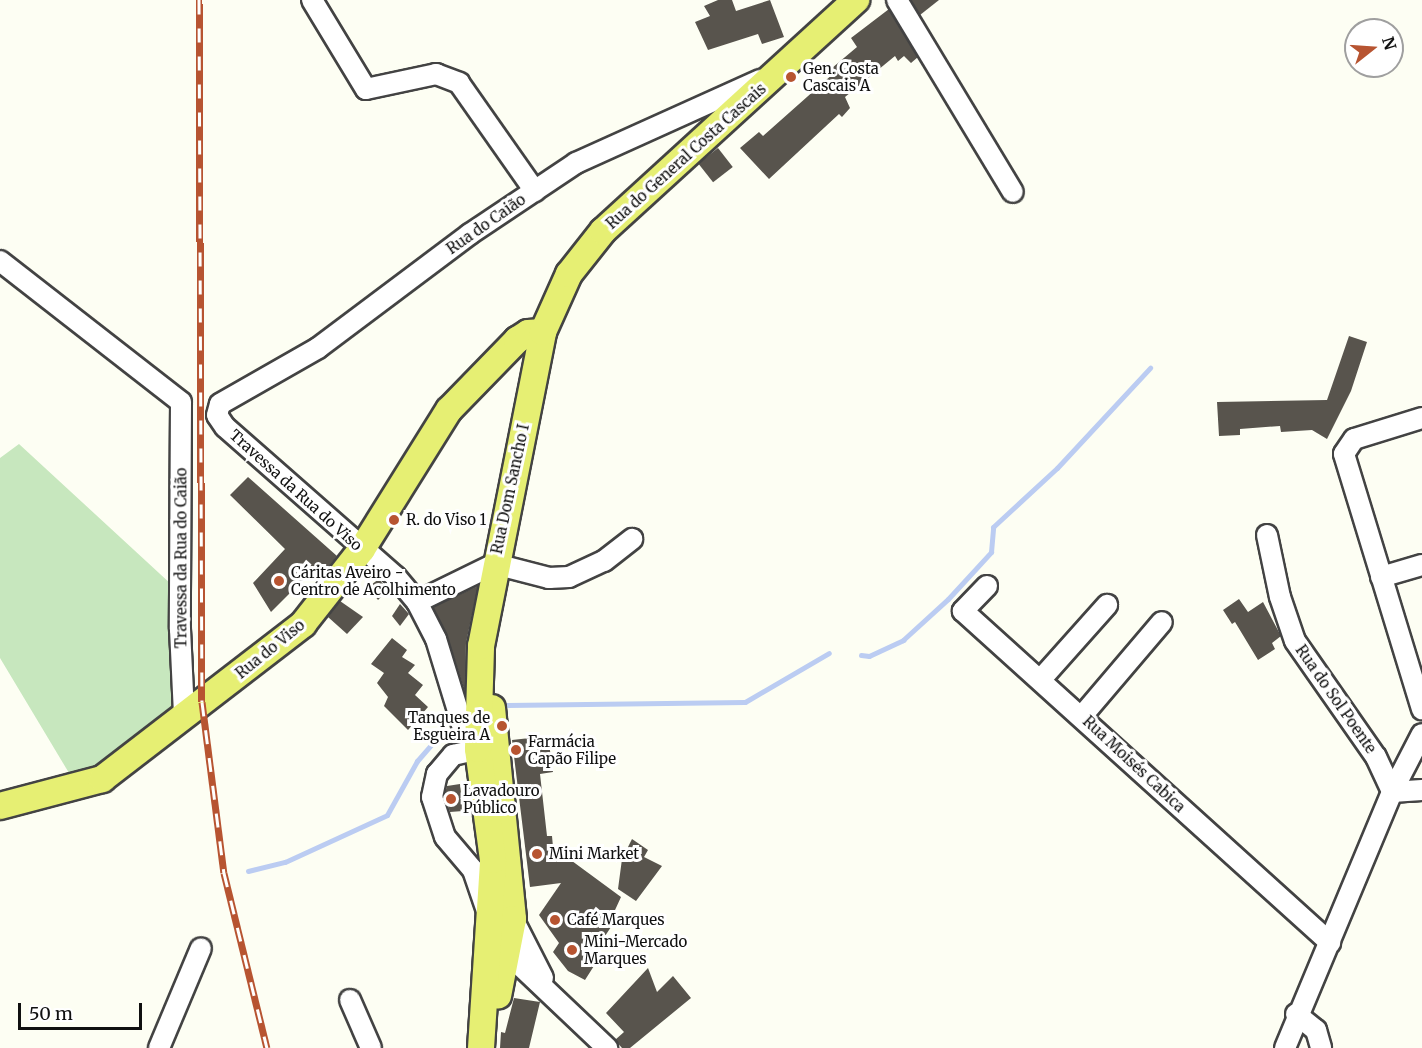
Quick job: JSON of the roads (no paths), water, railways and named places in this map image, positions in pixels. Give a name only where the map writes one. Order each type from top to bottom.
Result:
[{"type":"main road","name":"Rua do General Costa Cascais","points":[[543,332],[569,274],[603,231],[781,71],[856,0]]},
{"type":"main road","name":"Rua do Viso","points":[[0,806],[102,779],[303,624],[362,549],[449,410],[517,340],[528,333],[543,332]]},
{"type":"main road","name":"Rua Dom Sancho I","points":[[489,1048],[512,968],[502,922],[478,749],[481,646],[495,564],[543,332]]},
{"type":"main road","name":"Rua Dom Sancho I","points":[[481,646],[504,811],[502,922]]},
{"type":"main road","name":"Rua Dom Sancho I","points":[[480,1048],[512,968]]},
{"type":"street","points":[[312,0],[366,89],[436,74],[459,83],[534,191]]},
{"type":"street","points":[[897,0],[1013,192]]},
{"type":"street","name":"Rua do Caião","points":[[217,415],[220,404],[318,348],[576,163],[781,71]]},
{"type":"street","name":"Travessa da Rua do Caião","points":[[0,261],[181,402],[180,629],[184,714]]},
{"type":"street","name":"Travessa da Rua do Viso","points":[[217,415],[225,427],[396,577],[417,602],[436,639],[462,724],[478,749]]},
{"type":"street","points":[[1422,418],[1354,439],[1344,454],[1422,709]]},
{"type":"street","name":"Rua do Sol Poente","points":[[1267,535],[1280,597],[1295,640],[1376,757],[1392,792]]},
{"type":"street","points":[[417,602],[495,564],[549,578],[569,577],[604,561],[632,539]]},
{"type":"street","points":[[1381,577],[1422,565]]},
{"type":"street","name":"Rua Moisés Cabica","points":[[987,586],[963,610],[1042,678],[1330,943]]},
{"type":"street","points":[[1042,678],[1107,605]]},
{"type":"street","points":[[1082,716],[1162,622]]},
{"type":"street","points":[[1285,1048],[1296,1014],[1330,943],[1392,792],[1422,734]]},
{"type":"street","points":[[478,749],[453,755],[436,774],[432,798],[445,837],[473,870],[502,922],[512,968],[549,992],[607,1048]]},
{"type":"street","points":[[1392,792],[1422,790]]},
{"type":"street","name":"Rua Dom Sancho I","points":[[493,860],[499,920],[512,968]]},
{"type":"street","points":[[159,1048],[201,948]]},
{"type":"street","points":[[350,1000],[371,1048]]},
{"type":"street","points":[[1296,1014],[1316,1030],[1321,1048]]},
{"type":"waterway","points":[[861,655],[869,656],[903,640],[948,599],[991,552],[993,527],[1057,468],[1150,368]]},
{"type":"waterway","points":[[503,705],[745,702],[829,653]]},
{"type":"waterway","points":[[248,871],[285,862],[387,815],[417,761],[435,740]]},
{"type":"railway","points":[[199,0],[202,702],[224,873],[267,1048]]},
{"type":"place","name":"Gen. Costa Cascais A","points":[[791,77]]},
{"type":"place","name":"R. do Viso 1","points":[[394,520]]},
{"type":"place","name":"Cáritas Aveiro - Centro de Acolhimento","points":[[279,581]]},
{"type":"place","name":"Tanques de Esgueira A","points":[[502,726]]},
{"type":"place","name":"Farmácia Capão Filipe","points":[[516,750]]},
{"type":"place","name":"Lavadouro Público","points":[[451,799]]},
{"type":"place","name":"Mini Market","points":[[537,854]]},
{"type":"place","name":"Café Marques","points":[[555,920]]},
{"type":"place","name":"Mini-Mercado Marques","points":[[572,950]]}]
